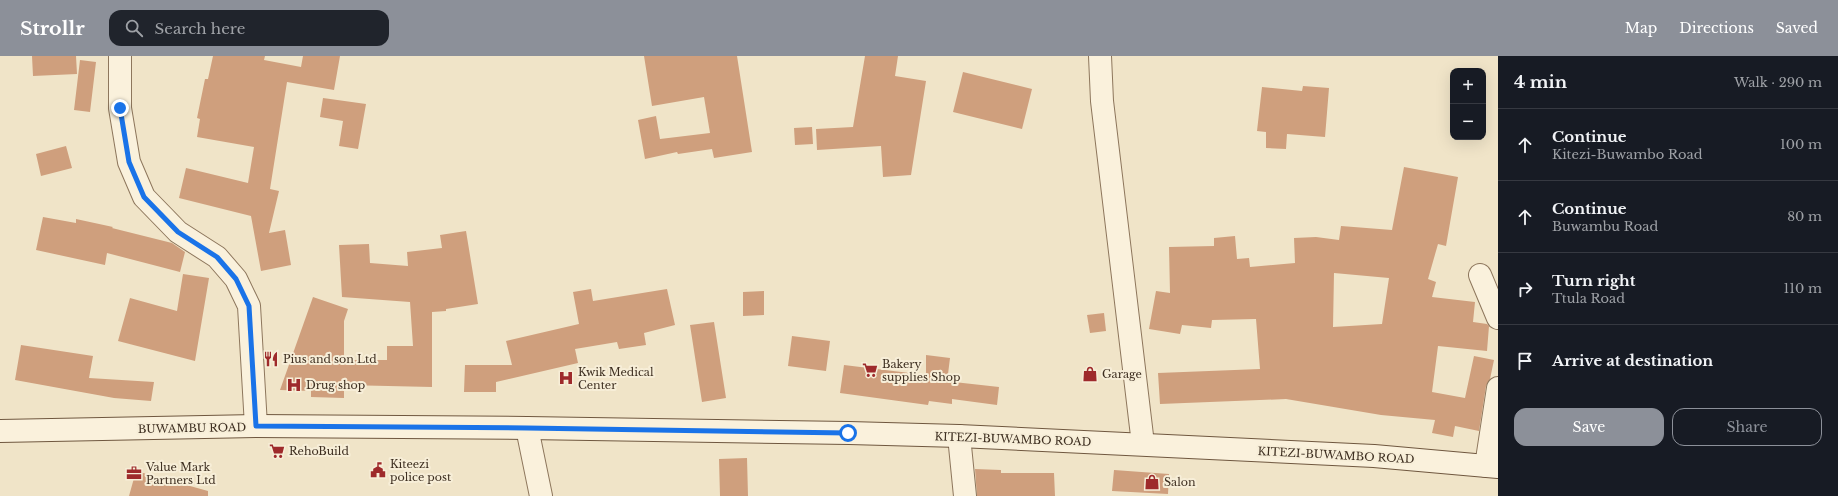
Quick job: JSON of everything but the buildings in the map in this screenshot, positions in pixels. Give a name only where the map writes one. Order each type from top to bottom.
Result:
[{"type":"street","points":[[120,56],[120,108],[129,162],[144,197],[178,232],[217,257],[236,279],[249,306],[256,426]]},
{"type":"street","points":[[1100,56],[1102,102],[1143,444]]},
{"type":"street","points":[[1480,275],[1498,318]]},
{"type":"street","points":[[1492,466],[1498,388]]},
{"type":"street","name":"BUWAMBU ROAD","points":[[0,431],[256,426],[527,428]]},
{"type":"street","points":[[527,428],[541,496]]},
{"type":"street","name":"KITEZI-BUWAMBO ROAD","points":[[527,428],[959,436],[1374,456],[1492,466]]},
{"type":"street","points":[[959,436],[965,496]]},
{"type":"place","name":"Pius and son Ltd","points":[[271,359]]},
{"type":"place","name":"Bakery supplies Shop","points":[[870,370]]},
{"type":"place","name":"Garage","points":[[1090,374]]},
{"type":"place","name":"Kwik Medical Center","points":[[566,378]]},
{"type":"place","name":"Drug shop","points":[[294,385]]},
{"type":"place","name":"RehoBuild","points":[[277,451]]},
{"type":"place","name":"Kiteezi police post","points":[[378,470]]},
{"type":"place","name":"Value Mark Partners Ltd","points":[[134,473]]},
{"type":"place","name":"Salon","points":[[1152,482]]},
{"type":"route","points":[[120,108],[129,162],[144,197],[178,232],[217,257],[236,279],[249,306],[256,426],[527,428],[686,432],[848,433]]}]
